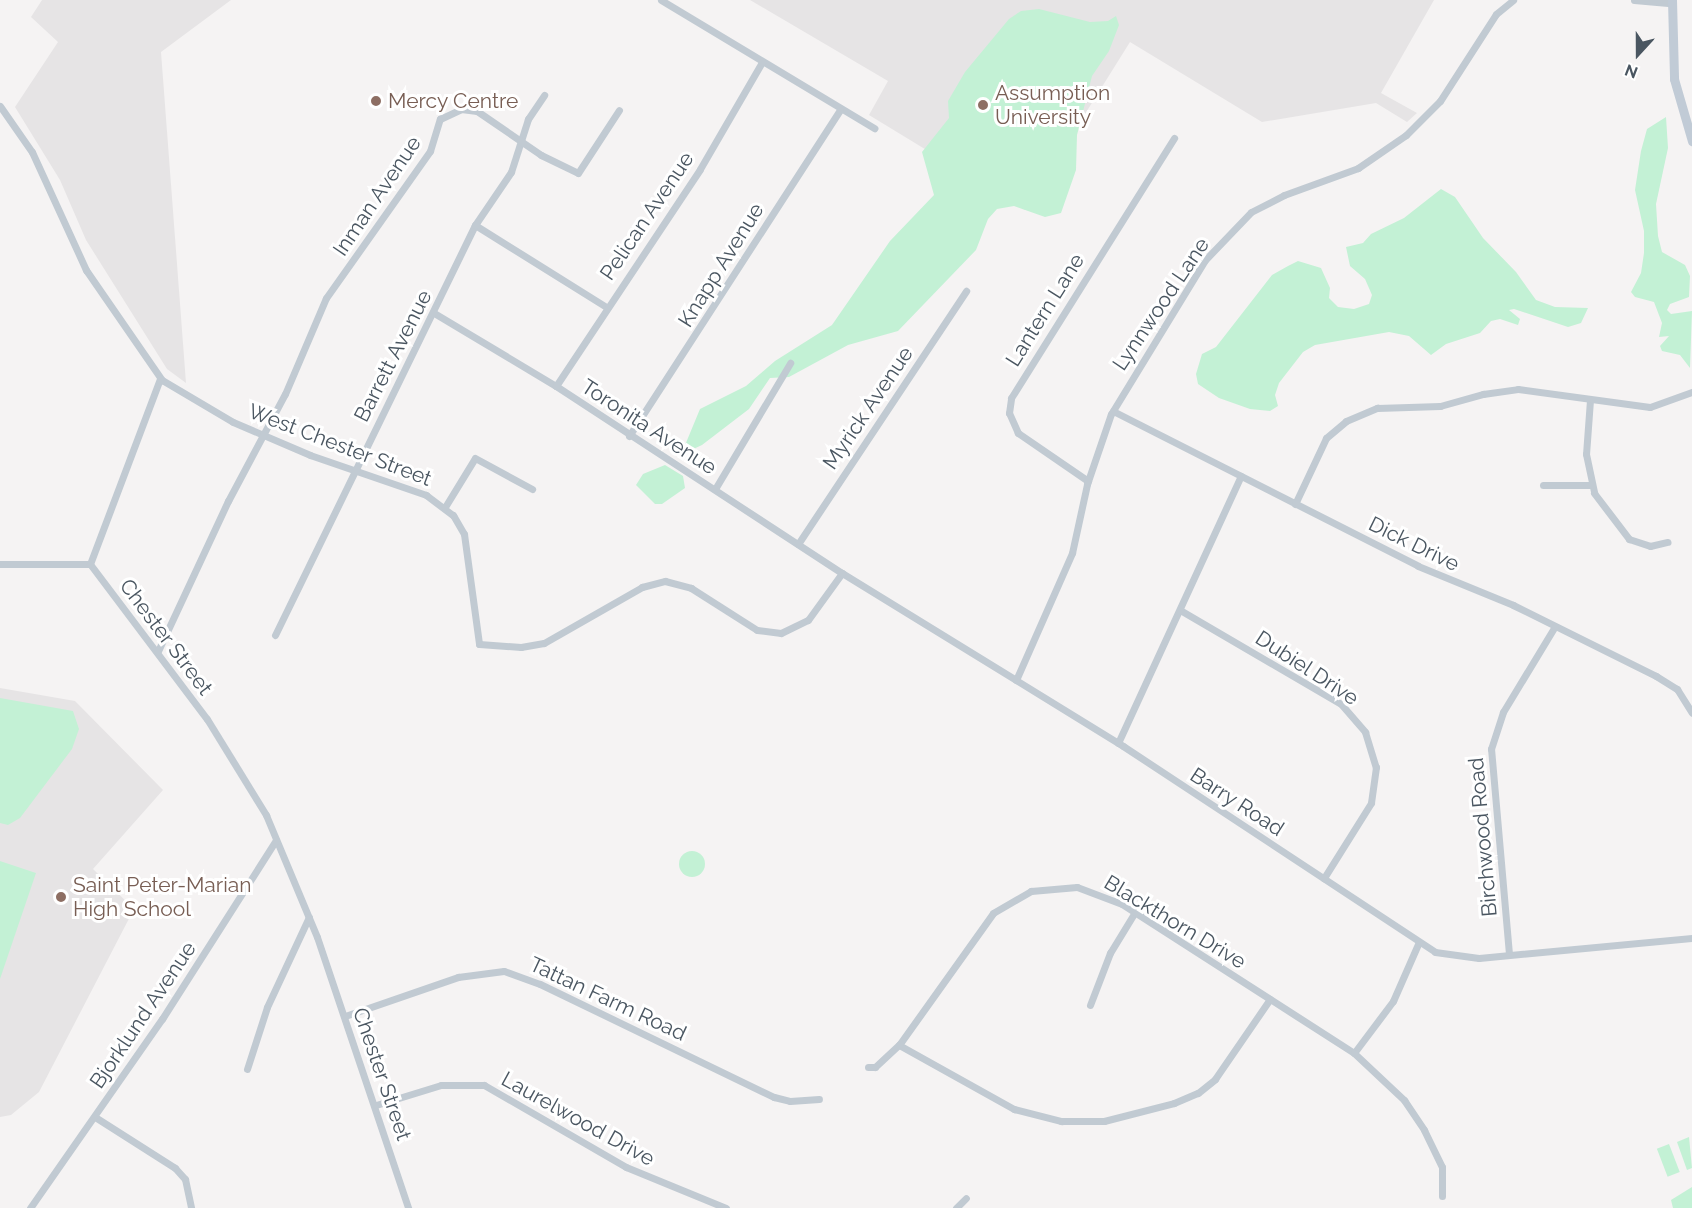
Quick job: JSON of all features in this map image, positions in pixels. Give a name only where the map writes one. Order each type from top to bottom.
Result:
[{"type":"main road","points":[[1672,2],[1674,79],[1692,141]]},
{"type":"street","points":[[661,0],[840,110],[874,128]]},
{"type":"street","name":"Lynnwood Lane","points":[[1017,680],[1072,553],[1088,481],[1113,411],[1216,247],[1266,203],[1358,168],[1406,135],[1440,101],[1496,14],[1513,0]]},
{"type":"street","points":[[1634,0],[1672,2]]},
{"type":"street","name":"Pelican Avenue","points":[[556,386],[606,307],[707,158],[762,62]]},
{"type":"street","name":"Barrett Avenue","points":[[275,635],[476,225],[511,172],[528,119],[544,95]]},
{"type":"street","points":[[0,106],[32,152],[86,270],[160,379],[90,564],[0,564]]},
{"type":"street","name":"Inman Avenue","points":[[158,651],[262,435],[285,394],[327,298],[430,152],[440,119],[457,110],[472,110],[579,173],[619,110]]},
{"type":"street","name":"Knapp Avenue","points":[[629,436],[840,110]]},
{"type":"street","name":"Lantern Lane","points":[[1088,481],[1023,438],[1011,420],[1010,401],[1045,339],[1174,138]]},
{"type":"street","points":[[476,225],[606,307]]},
{"type":"street","name":"Myrick Avenue","points":[[798,544],[966,291]]},
{"type":"street","name":"Toronita Avenue","points":[[434,313],[556,386],[629,436],[715,489],[842,573]]},
{"type":"street","points":[[715,489],[790,363]]},
{"type":"street","name":"West Chester Street","points":[[160,379],[197,404],[262,435],[426,495],[445,507],[464,534],[479,644],[521,647],[544,643],[642,586],[665,581],[691,588],[766,633],[795,629],[813,615],[842,573]]},
{"type":"street","points":[[1295,504],[1326,438],[1346,422],[1377,408],[1440,406],[1510,389],[1650,407],[1692,392]]},
{"type":"street","points":[[1590,400],[1586,444],[1590,485],[1606,513],[1629,539],[1650,546],[1668,542]]},
{"type":"street","name":"Dick Drive","points":[[1113,411],[1443,578],[1499,598],[1670,684],[1684,696],[1692,713]]},
{"type":"street","points":[[445,507],[475,458],[532,489]]},
{"type":"street","points":[[1118,743],[1241,476]]},
{"type":"street","points":[[1543,485],[1590,485]]},
{"type":"street","name":"Chester Street","points":[[90,564],[158,651],[238,766],[276,840],[309,917],[345,1016],[408,1208]]},
{"type":"street","name":"Barry Road","points":[[842,573],[1118,743],[1324,878],[1418,944],[1453,957],[1692,938]]},
{"type":"street","name":"Dubiel Drive","points":[[1180,609],[1341,704],[1365,732],[1376,767],[1371,804],[1324,878]]},
{"type":"street","name":"Birchwood Road","points":[[1509,954],[1491,749],[1503,712],[1555,626]]},
{"type":"street","name":"Bjorklund Avenue","points":[[30,1208],[94,1117],[276,840]]},
{"type":"street","name":"Blackthorn Drive","points":[[868,1067],[875,1067],[899,1045],[984,921],[1005,903],[1049,887],[1077,886],[1108,897],[1135,912],[1354,1053],[1404,1100],[1424,1130],[1442,1167],[1442,1196]]},
{"type":"street","points":[[1090,1005],[1110,953],[1135,912]]},
{"type":"street","points":[[247,1069],[267,1007],[309,917]]},
{"type":"street","points":[[1354,1053],[1393,1001],[1418,944]]},
{"type":"street","name":"Tattan Farm Road","points":[[345,1016],[458,977],[504,971],[540,984],[774,1097],[790,1101],[819,1099]]},
{"type":"street","points":[[899,1045],[1014,1110],[1061,1121],[1104,1121],[1174,1103],[1198,1093],[1215,1079],[1235,1054],[1270,999]]},
{"type":"street","name":"Laurelwood Drive","points":[[376,1106],[441,1085],[484,1085],[626,1167],[726,1208]]},
{"type":"street","name":"Bjorklund Avenue","points":[[94,1117],[175,1168],[185,1179],[191,1208]]},
{"type":"street","points":[[956,1208],[966,1198]]},
{"type":"shaded area","points":[[42,0],[231,0],[161,52],[186,383],[167,369],[86,240],[60,180],[15,107],[58,42],[31,17]]},
{"type":"shaded area","name":"Assumption University","points":[[750,0],[1434,0],[1381,93],[1417,113],[1407,122],[1376,103],[1262,122],[1130,42],[1025,210],[869,115],[888,81]]},
{"type":"shaded area","name":"Saint Peter-Marian High School","points":[[0,688],[75,701],[163,790],[93,869],[134,909],[39,1092],[11,1115],[0,1117]]},
{"type":"green space","points":[[1039,9],[1090,22],[1108,21],[1116,16],[1119,25],[1109,51],[1092,76],[1077,135],[1076,170],[1061,213],[1045,217],[1014,206],[997,209],[988,219],[976,250],[898,331],[848,345],[789,377],[770,378],[749,409],[702,445],[689,451],[683,450],[700,409],[746,386],[775,361],[832,325],[890,241],[934,195],[922,152],[949,118],[948,101],[965,72],[1009,19],[1021,11]]},
{"type":"green space","points":[[1666,117],[1668,148],[1656,204],[1658,236],[1662,252],[1685,265],[1690,276],[1689,297],[1670,304],[1667,310],[1671,314],[1692,311],[1690,368],[1680,355],[1662,351],[1660,346],[1669,336],[1659,337],[1662,323],[1654,302],[1635,297],[1631,292],[1641,273],[1644,253],[1644,231],[1635,190],[1641,151],[1647,129]]},
{"type":"green space","points":[[1441,189],[1455,197],[1483,238],[1516,272],[1536,300],[1555,307],[1588,308],[1581,323],[1568,327],[1514,309],[1509,310],[1520,319],[1518,325],[1500,319],[1491,321],[1480,333],[1446,344],[1431,355],[1409,336],[1389,332],[1315,345],[1303,352],[1279,383],[1275,395],[1278,406],[1270,411],[1250,409],[1219,398],[1198,384],[1196,374],[1202,354],[1216,347],[1272,275],[1298,261],[1321,268],[1330,288],[1329,298],[1338,307],[1354,309],[1369,304],[1372,295],[1365,279],[1350,266],[1346,247],[1363,243],[1371,234],[1404,218]]},
{"type":"green space","points":[[665,465],[683,476],[685,488],[662,504],[655,504],[636,485],[643,474]]},
{"type":"green space","points":[[0,698],[73,711],[79,729],[72,749],[20,818],[8,825],[0,823]]},
{"type":"green space","points":[[692,851],[701,855],[705,864],[701,873],[692,877],[683,873],[679,864],[683,855]]},
{"type":"green space","points":[[0,861],[36,873],[0,979]]},
{"type":"green space","points":[[1689,1137],[1692,1168],[1687,1170],[1677,1142]]},
{"type":"green space","points":[[1669,1144],[1680,1172],[1668,1177],[1657,1149]]},
{"type":"green space","points":[[1692,1187],[1692,1208],[1673,1208],[1671,1200]]},
{"type":"place","name":"Mercy Centre","points":[[376,101]]},
{"type":"place","name":"Assumption University","points":[[983,105]]},
{"type":"place","name":"Saint Peter-Marian High School","points":[[61,897]]}]
